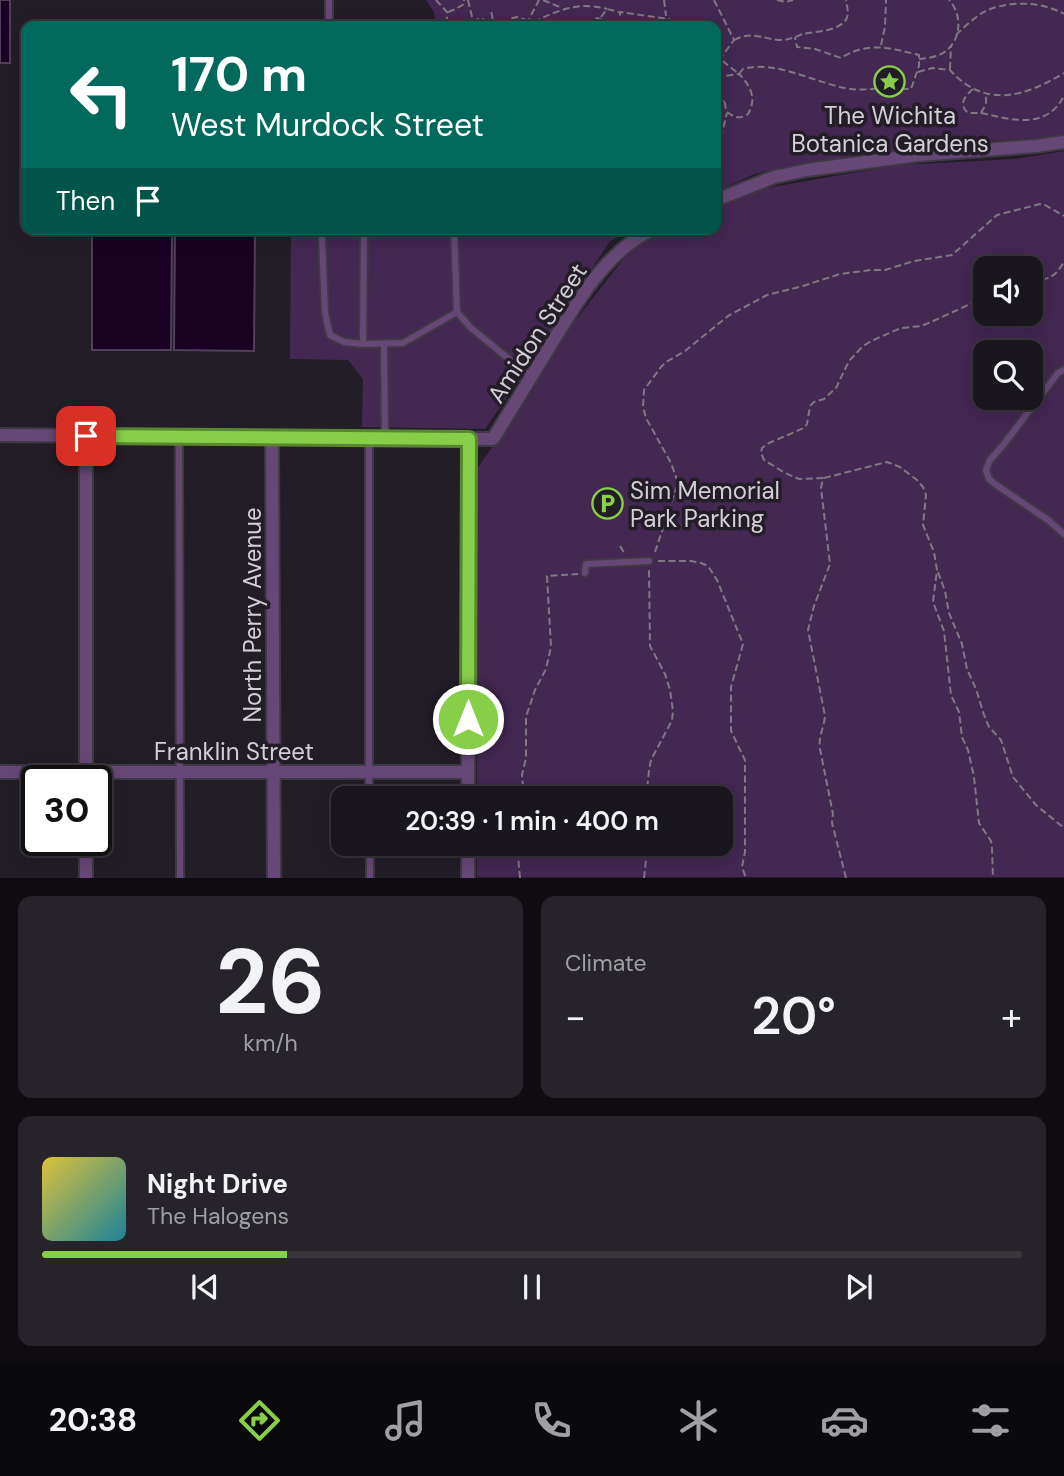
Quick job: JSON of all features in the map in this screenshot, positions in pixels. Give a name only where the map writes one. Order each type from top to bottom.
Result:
[{"type":"street","points":[[721,198],[774,177],[807,170],[918,155],[1064,142]]},
{"type":"street","name":"Amidon Street","points":[[469,439],[494,439],[579,299],[615,254],[640,235]]},
{"type":"street","points":[[0,435],[469,439],[468,786]]},
{"type":"street","points":[[86,436],[86,765]]},
{"type":"street","name":"North Perry Avenue","points":[[272,437],[274,877]]},
{"type":"street","name":"Franklin Street","points":[[0,772],[21,773]]},
{"type":"street","name":"Franklin Street","points":[[112,775],[180,772],[468,772]]},
{"type":"street","points":[[86,856],[86,877]]},
{"type":"street","points":[[468,856],[468,877]]},
{"type":"lane","points":[[329,0],[329,21]]},
{"type":"lane","points":[[363,344],[364,235]]},
{"type":"lane","points":[[454,235],[457,312],[471,328],[531,377]]},
{"type":"lane","points":[[322,239],[325,313],[330,334],[344,342],[403,343],[457,312]]},
{"type":"lane","points":[[384,344],[385,438]]},
{"type":"lane","points":[[1064,370],[1058,373],[990,460],[986,471],[995,484],[1064,534]]},
{"type":"lane","points":[[179,437],[180,877]]},
{"type":"lane","points":[[369,438],[369,786]]},
{"type":"lane","points":[[585,573],[586,564],[649,561]]},
{"type":"lane","points":[[370,856],[370,877]]},
{"type":"path","points":[[436,0],[447,12],[447,21]]},
{"type":"path","points":[[447,12],[464,4],[464,0]]},
{"type":"path","points":[[468,0],[472,21]]},
{"type":"path","points":[[528,21],[541,0],[562,9]]},
{"type":"path","points":[[593,0],[593,5]]},
{"type":"path","points":[[664,0],[666,18]]},
{"type":"path","points":[[713,0],[734,40]]},
{"type":"path","points":[[778,0],[793,0]]},
{"type":"path","points":[[721,58],[734,40],[743,36],[758,35],[784,40],[828,30],[845,21],[848,15],[846,0]]},
{"type":"path","points":[[881,46],[886,0]]},
{"type":"path","points":[[919,59],[944,53],[955,41],[959,24],[955,7],[949,0]]},
{"type":"path","points":[[957,35],[985,11],[1002,6],[1023,3],[1040,5],[1064,14]]},
{"type":"path","points":[[535,21],[552,12],[582,4],[671,21]]},
{"type":"path","points":[[600,18],[607,9]]},
{"type":"path","points":[[491,10],[493,21]]},
{"type":"path","points":[[620,12],[621,21]]},
{"type":"path","points":[[508,21],[517,17],[526,21]]},
{"type":"path","points":[[593,21],[600,18],[606,21]]},
{"type":"path","points":[[721,76],[739,74],[743,69],[751,67],[778,69],[843,88],[865,91],[911,89],[919,55],[881,46],[853,50],[841,58],[815,49],[797,47],[795,37]]},
{"type":"path","points":[[950,70],[951,45]]},
{"type":"path","points":[[721,60],[748,84],[753,105],[744,117],[733,117],[727,113]]},
{"type":"path","points":[[917,72],[932,68],[950,70],[973,89],[998,95],[1020,94],[1045,85],[1064,73]]},
{"type":"path","points":[[973,89],[964,97],[963,109],[968,113],[1029,121],[1057,109],[1064,96]]},
{"type":"path","points":[[721,93],[727,113],[721,135]]},
{"type":"path","points":[[981,113],[986,104],[986,93]]},
{"type":"path","points":[[721,102],[725,103]]},
{"type":"path","points":[[647,786],[651,760],[672,720],[673,711],[665,674],[650,646],[649,561],[655,552],[677,486],[671,463],[646,418],[643,407],[644,390],[666,362],[685,351],[728,316],[767,295],[840,274],[885,270],[914,261],[952,255],[985,224],[1003,212],[1040,204],[1064,216]]},
{"type":"path","points":[[1043,279],[1055,275],[1064,262]]},
{"type":"path","points":[[973,302],[921,326],[901,328],[862,347],[849,361],[836,388],[824,399],[810,406],[804,428],[769,443],[762,448],[761,453],[764,460],[799,479],[823,478],[887,462],[909,473],[923,487],[926,495],[923,525],[934,552],[949,613],[962,644],[967,669],[986,723],[1001,740],[1018,785],[1036,805],[1064,828]]},
{"type":"path","points":[[823,478],[821,488],[830,564],[808,630],[825,716],[820,749],[833,814],[832,823],[846,877]]},
{"type":"path","points":[[649,561],[691,561],[708,566],[717,580],[743,644],[731,687],[731,731],[745,760],[745,852],[742,867],[746,877]]},
{"type":"path","points":[[937,570],[933,602],[944,631],[951,695],[959,712],[962,737],[974,777],[979,823],[991,841],[993,877]]},
{"type":"path","points":[[523,786],[526,717],[546,669],[551,647],[547,576],[585,573]]},
{"type":"path","points":[[519,856],[520,877]]},
{"type":"path","points":[[644,877],[646,856]]},
{"type":"shaded area","points":[[0,0],[10,0],[10,63],[0,63]]},
{"type":"shaded area","name":"The Wichita Botanica Gardens","points":[[426,0],[1064,0],[1064,136],[861,154],[767,171],[721,190],[721,21],[435,21],[434,12]]},
{"type":"shaded area","points":[[1064,151],[1064,877],[477,877],[477,856],[733,856],[733,786],[477,786],[476,470],[535,387],[531,377],[632,248],[657,235],[721,235],[721,205],[766,188],[898,165],[1015,159]]},
{"type":"shaded area","points":[[92,235],[172,235],[171,350],[92,350]]},
{"type":"shaded area","points":[[175,235],[255,235],[254,351],[174,350]]},
{"type":"shaded area","points":[[291,235],[622,235],[610,241],[485,429],[362,427],[363,379],[348,360],[290,359]]},
{"type":"place","name":"The Wichita Botanica Gardens","points":[[890,81]]},
{"type":"place","name":"Sim Memorial Park Parking","points":[[607,504]]},
{"type":"route","points":[[86,436],[469,439],[468,719]]}]
